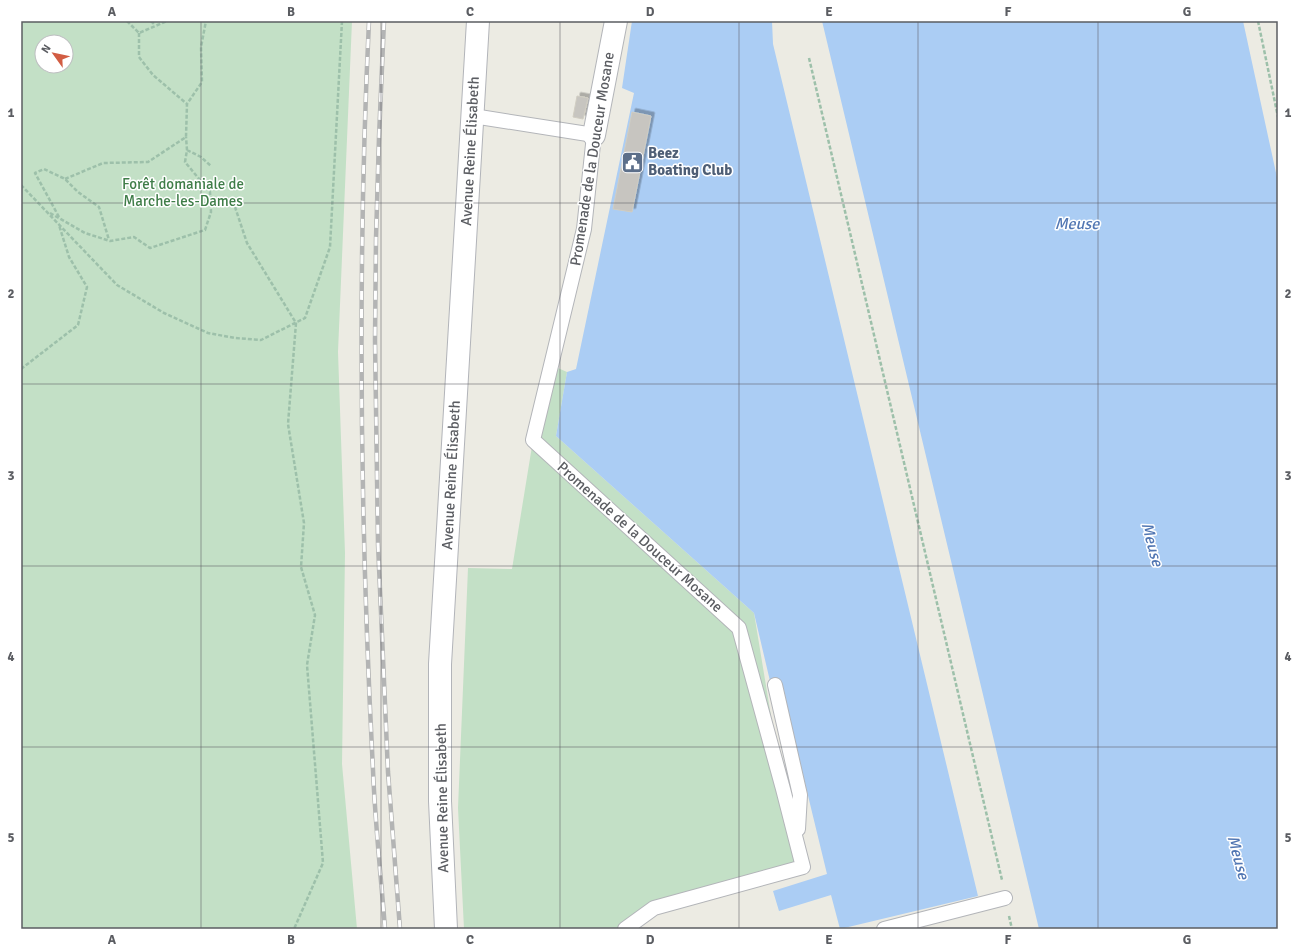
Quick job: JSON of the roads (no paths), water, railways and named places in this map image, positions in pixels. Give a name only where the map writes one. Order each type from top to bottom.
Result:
[{"type":"main road","name":"Avenue Reine Élisabeth","points":[[446,929],[440,801],[440,664],[478,21]]},
{"type":"main road","name":"Promenade de la Douceur Mosane","points":[[594,135],[616,21]]},
{"type":"lane","points":[[473,116],[594,135]]},
{"type":"lane","name":"Promenade de la Douceur Mosane","points":[[594,135],[584,229],[533,440],[739,628],[803,867],[654,908],[625,929]]},
{"type":"lane","points":[[775,684],[800,795],[797,841]]},
{"type":"lane","points":[[884,929],[1005,898]]},
{"type":"water","points":[[632,21],[772,21],[773,44],[978,896],[840,929],[831,895],[779,911],[773,891],[827,874],[780,680],[770,681],[754,613],[556,436],[567,372],[576,369],[634,93],[622,88]]},
{"type":"water","name":"Meuse","points":[[822,21],[1243,21],[1278,182],[1278,929],[1039,929]]},
{"type":"railway","points":[[369,21],[363,208],[363,489],[365,583],[374,790],[385,929]]},
{"type":"railway","points":[[384,21],[376,238],[375,340],[378,544],[388,772],[400,929]]},
{"type":"place","name":"Beez Boating Club","points":[[632,162]]},
{"type":"park label","name":"Forêt domaniale de Marche-les-Dames","points":[[183,192]]}]
